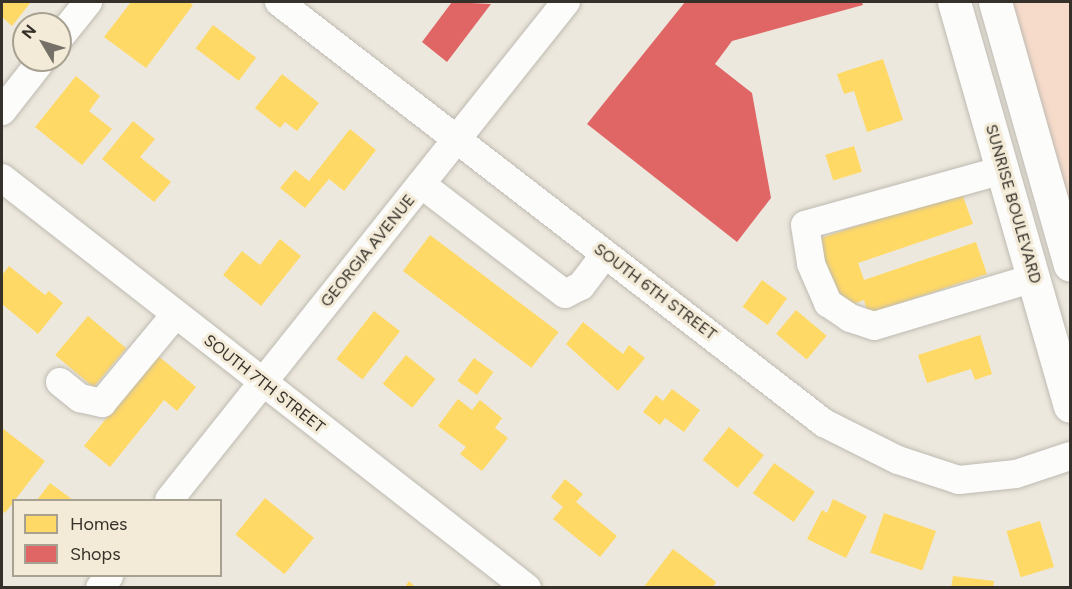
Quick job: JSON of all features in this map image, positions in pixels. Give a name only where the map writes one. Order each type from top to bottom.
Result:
[{"type":"main road","name":"SUNRISE BOULEVARD","points":[[954,2],[1071,406]]},
{"type":"main road","points":[[996,2],[1071,265]]},
{"type":"street","points":[[72,22],[88,2]]},
{"type":"street","name":"SOUTH 6TH STREET","points":[[279,2],[824,423],[898,460],[959,480],[1016,474],[1071,456]]},
{"type":"street","name":"GEORGIA AVENUE","points":[[171,499],[567,2]]},
{"type":"street","points":[[2,111],[33,72]]},
{"type":"street","points":[[1003,170],[805,225],[811,264],[828,303],[850,318],[874,326],[1034,278]]},
{"type":"street","name":"SOUTH 7TH STREET","points":[[2,178],[262,384],[527,588]]},
{"type":"street","points":[[421,184],[565,294],[581,286],[605,254]]},
{"type":"street","points":[[60,382],[80,398],[102,403],[175,315]]},
{"type":"shaded area","points":[[1009,2],[1070,2],[1070,206]]},
{"type":"building: Homes","points":[[2,2],[31,2],[23,12],[12,12],[12,26],[2,17]]},
{"type":"building: Homes","points":[[131,2],[189,2],[193,5],[146,68],[104,37]]},
{"type":"building: Homes","points":[[213,25],[256,57],[239,81],[196,48]]},
{"type":"building: Homes","points":[[883,59],[903,120],[867,132],[854,91],[844,94],[837,74]]},
{"type":"building: Homes","points":[[282,74],[319,103],[297,131],[285,122],[280,128],[255,108]]},
{"type":"building: Homes","points":[[76,76],[100,96],[89,111],[112,129],[82,165],[35,127]]},
{"type":"building: Homes","points":[[133,121],[155,139],[140,157],[171,182],[154,202],[102,159]]},
{"type":"building: Homes","points":[[350,129],[376,150],[344,191],[329,179],[305,208],[280,188],[295,170],[309,181]]},
{"type":"building: Homes","points":[[854,146],[862,172],[833,181],[825,155]]},
{"type":"building: Homes","points":[[961,191],[973,224],[858,263],[864,280],[976,242],[987,274],[868,314],[864,300],[841,308],[818,239]]},
{"type":"building: Homes","points":[[430,235],[559,332],[531,368],[403,271]]},
{"type":"building: Homes","points":[[280,239],[301,256],[261,306],[223,275],[242,251],[260,265]]},
{"type":"building: Homes","points":[[9,266],[45,295],[49,291],[63,303],[38,334],[2,304],[2,275]]},
{"type":"building: Homes","points":[[762,280],[787,298],[768,325],[743,307]]},
{"type":"building: Homes","points":[[796,310],[827,336],[807,359],[776,334]]},
{"type":"building: Homes","points":[[374,311],[400,331],[362,379],[336,359]]},
{"type":"building: Homes","points":[[88,316],[126,348],[94,387],[55,355]]},
{"type":"building: Homes","points":[[583,322],[623,354],[629,345],[645,358],[618,391],[566,344]]},
{"type":"building: Homes","points":[[980,335],[992,374],[975,380],[971,369],[927,383],[918,355]]},
{"type":"building: Homes","points":[[157,355],[196,387],[177,411],[164,400],[110,467],[84,446]]},
{"type":"building: Homes","points":[[406,355],[436,379],[412,408],[383,384]]},
{"type":"building: Homes","points":[[474,358],[493,372],[477,395],[458,381]]},
{"type":"building: Homes","points":[[672,389],[700,410],[684,432],[665,418],[660,425],[643,412],[656,395],[663,401]]},
{"type":"building: Homes","points":[[458,399],[472,410],[480,400],[502,418],[495,428],[508,438],[482,471],[460,454],[466,447],[438,426]]},
{"type":"building: Homes","points":[[729,427],[764,455],[738,488],[703,460]]},
{"type":"building: Homes","points":[[2,428],[45,461],[16,499],[12,499],[12,504],[5,513],[2,511]]},
{"type":"building: Homes","points":[[774,463],[815,492],[794,522],[753,493]]},
{"type":"building: Homes","points":[[565,479],[583,494],[576,502],[617,536],[600,557],[553,519],[563,507],[551,497]]},
{"type":"building: Homes","points":[[50,483],[72,499],[38,499]]},
{"type":"building: Homes","points":[[265,498],[314,538],[284,574],[235,535]]},
{"type":"building: Homes","points":[[833,499],[867,516],[846,558],[807,539],[822,510],[827,513]]},
{"type":"building: Homes","points":[[884,513],[936,531],[922,571],[870,553]]},
{"type":"building: Homes","points":[[1040,521],[1054,567],[1021,577],[1007,531]]},
{"type":"building: Homes","points":[[673,549],[716,582],[712,588],[643,588]]},
{"type":"building: Homes","points":[[953,576],[994,581],[993,588],[951,588]]},
{"type":"building: Homes","points":[[409,581],[416,588],[404,588]]},
{"type":"building: Shops","points":[[452,2],[491,4],[447,62],[422,42]]},
{"type":"building: Shops","points":[[685,2],[862,2],[863,5],[732,41],[715,64],[752,93],[771,198],[737,242],[587,124]]}]
